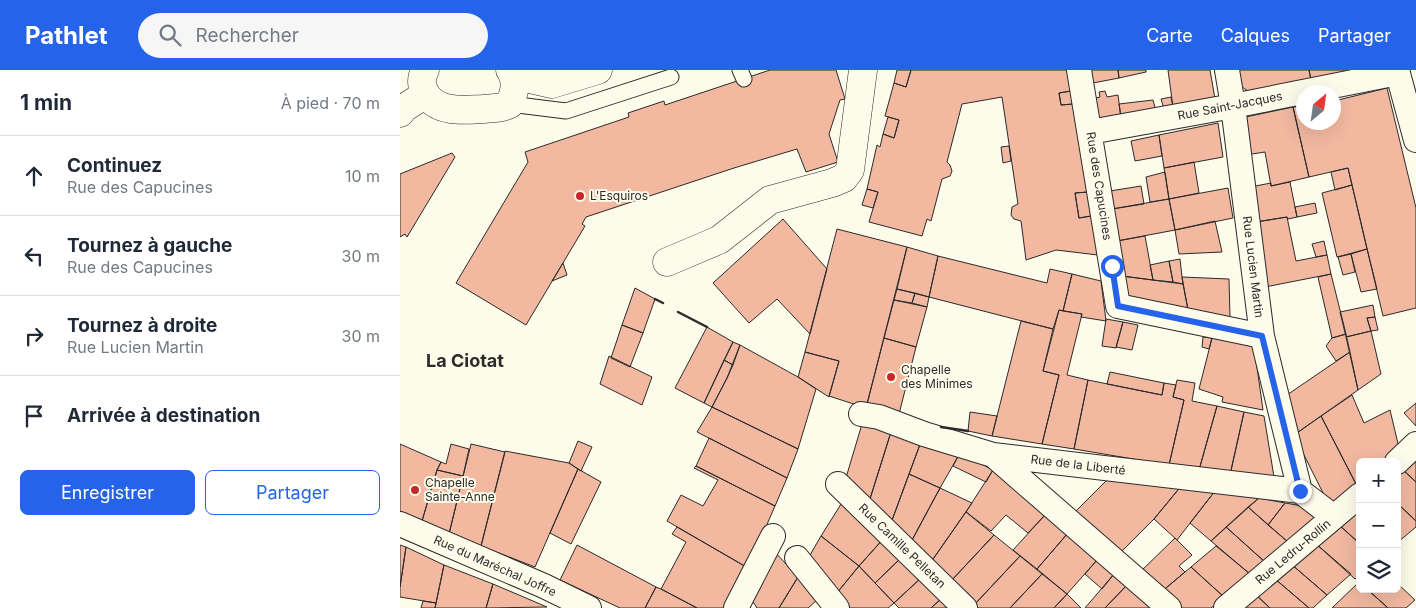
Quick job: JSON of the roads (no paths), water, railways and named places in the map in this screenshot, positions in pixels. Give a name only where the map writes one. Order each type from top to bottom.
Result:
[{"type":"street","points":[[425,82],[432,102],[451,109],[503,108],[510,104],[514,92],[511,72],[552,84],[598,70]]},
{"type":"street","points":[[668,262],[719,240],[770,200],[844,178],[850,170],[862,70]]},
{"type":"street","name":"Rue des Capucines","points":[[1079,70],[1118,306],[1262,336]]},
{"type":"street","name":"Rue Lucien Martin","points":[[1227,70],[1262,336],[1300,491]]},
{"type":"street","points":[[1397,71],[1416,140]]},
{"type":"street","name":"Rue Saint-Jacques","points":[[1090,132],[1233,106],[1397,71]]},
{"type":"street","points":[[400,113],[425,82]]},
{"type":"street","name":"Rue de la Liberté","points":[[861,414],[879,417],[924,434],[993,455],[1300,491]]},
{"type":"street","points":[[1401,458],[1416,444]]},
{"type":"street","points":[[993,455],[1169,608]]},
{"type":"street","name":"Rue Camille Pelletan","points":[[838,484],[965,608]]},
{"type":"street","points":[[1300,491],[1334,517]]},
{"type":"street","name":"Rue Ledru-Rollin","points":[[1226,608],[1356,498]]},
{"type":"street","name":"Rue du Maréchal Joffre","points":[[400,524],[544,586],[589,608]]},
{"type":"street","points":[[741,605],[773,536]]},
{"type":"street","points":[[797,558],[838,608]]},
{"type":"lane","points":[[510,104],[566,111],[671,77]]},
{"type":"place","name":"L'Esquiros","points":[[580,196]]},
{"type":"place","name":"Chapelle des Minimes","points":[[891,377]]},
{"type":"place","name":"Chapelle Sainte-Anne","points":[[415,490]]},
{"type":"district","name":"La Ciotat","points":[[465,361]]}]
